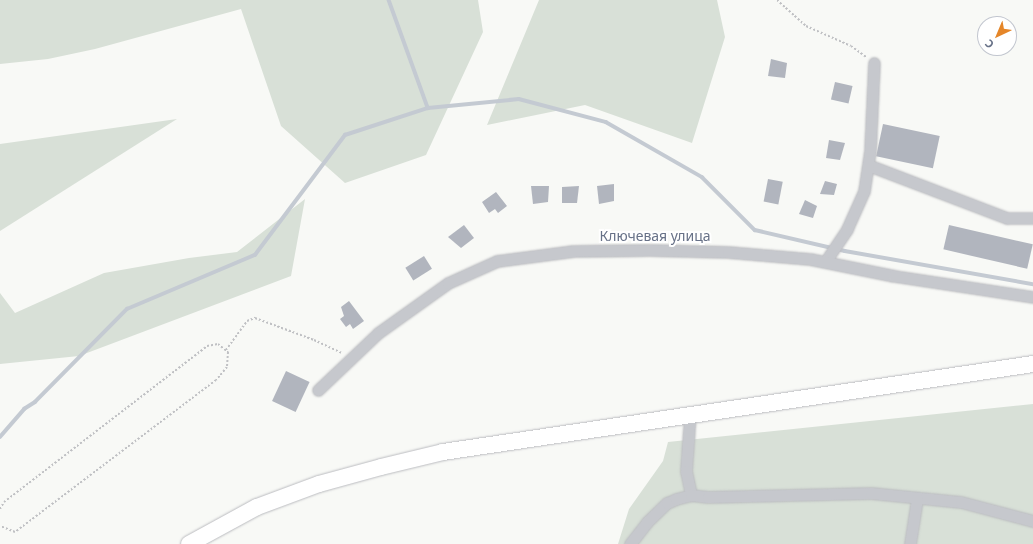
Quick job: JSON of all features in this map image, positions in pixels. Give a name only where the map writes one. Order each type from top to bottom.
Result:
[{"type":"highway","points":[[189,544],[257,507],[319,484],[443,452],[1033,364]]},
{"type":"street","points":[[825,262],[847,228],[864,192],[868,165],[874,63]]},
{"type":"street","points":[[868,165],[1007,218],[1033,218]]},
{"type":"street","name":"Ключевая улица","points":[[318,390],[378,333],[448,283],[497,261],[573,251],[650,250],[728,252],[810,259],[894,276],[1033,297]]},
{"type":"street","points":[[690,414],[686,471],[691,495]]},
{"type":"street","points":[[630,544],[647,522],[661,508],[676,498],[691,495],[708,497],[871,493],[917,499],[961,502],[1033,521]]},
{"type":"street","points":[[910,544],[917,499]]},
{"type":"path","points":[[777,0],[806,26],[851,46],[874,63]]},
{"type":"path","points":[[226,350],[248,321],[255,318],[314,340],[352,358]]},
{"type":"path","points":[[0,509],[4,502],[208,346],[218,344],[228,352],[227,367],[216,380],[15,532],[0,526]]},
{"type":"shaded area","points":[[0,0],[478,0],[483,32],[426,155],[345,183],[281,126],[241,9],[95,49],[48,59],[0,64]]},
{"type":"shaded area","points":[[539,0],[717,0],[725,37],[692,143],[585,105],[487,125]]},
{"type":"shaded area","points":[[177,119],[0,231],[0,144]]},
{"type":"shaded area","points":[[305,199],[291,276],[79,356],[0,364],[0,293],[15,313],[104,273],[189,258],[237,252]]},
{"type":"shaded area","points":[[1033,404],[1033,544],[618,544],[629,509],[663,461],[668,442]]},
{"type":"building","points":[[771,59],[787,63],[785,78],[768,76]]},
{"type":"building","points":[[835,82],[853,86],[848,104],[831,100]]},
{"type":"building","points":[[883,124],[940,136],[933,168],[876,156]]},
{"type":"building","points":[[829,140],[845,143],[840,160],[826,158]]},
{"type":"building","points":[[768,179],[783,182],[778,204],[764,202]]},
{"type":"building","points":[[825,181],[837,184],[834,195],[820,194]]},
{"type":"building","points":[[614,184],[614,201],[599,204],[597,186]]},
{"type":"building","points":[[531,186],[549,186],[548,202],[533,204]]},
{"type":"building","points":[[579,186],[577,203],[562,203],[562,187]]},
{"type":"building","points":[[496,192],[507,206],[498,213],[495,209],[489,213],[482,202]]},
{"type":"building","points":[[805,200],[817,206],[813,218],[799,214]]},
{"type":"building","points":[[464,225],[474,238],[461,248],[448,237]]},
{"type":"building","points":[[949,225],[1033,244],[1027,269],[943,249]]},
{"type":"building","points":[[424,256],[432,269],[413,280],[405,268]]},
{"type":"building","points":[[349,301],[364,321],[353,329],[350,324],[346,327],[340,319],[344,316],[341,307]]},
{"type":"building","points":[[286,371],[310,382],[296,412],[272,401]]},
{"type":"waterway","points":[[389,0],[428,108]]},
{"type":"waterway","points":[[0,437],[24,409],[35,402],[127,309],[255,255],[345,135],[428,108],[519,99],[606,122],[702,177],[755,230],[845,251],[1033,284]]}]
